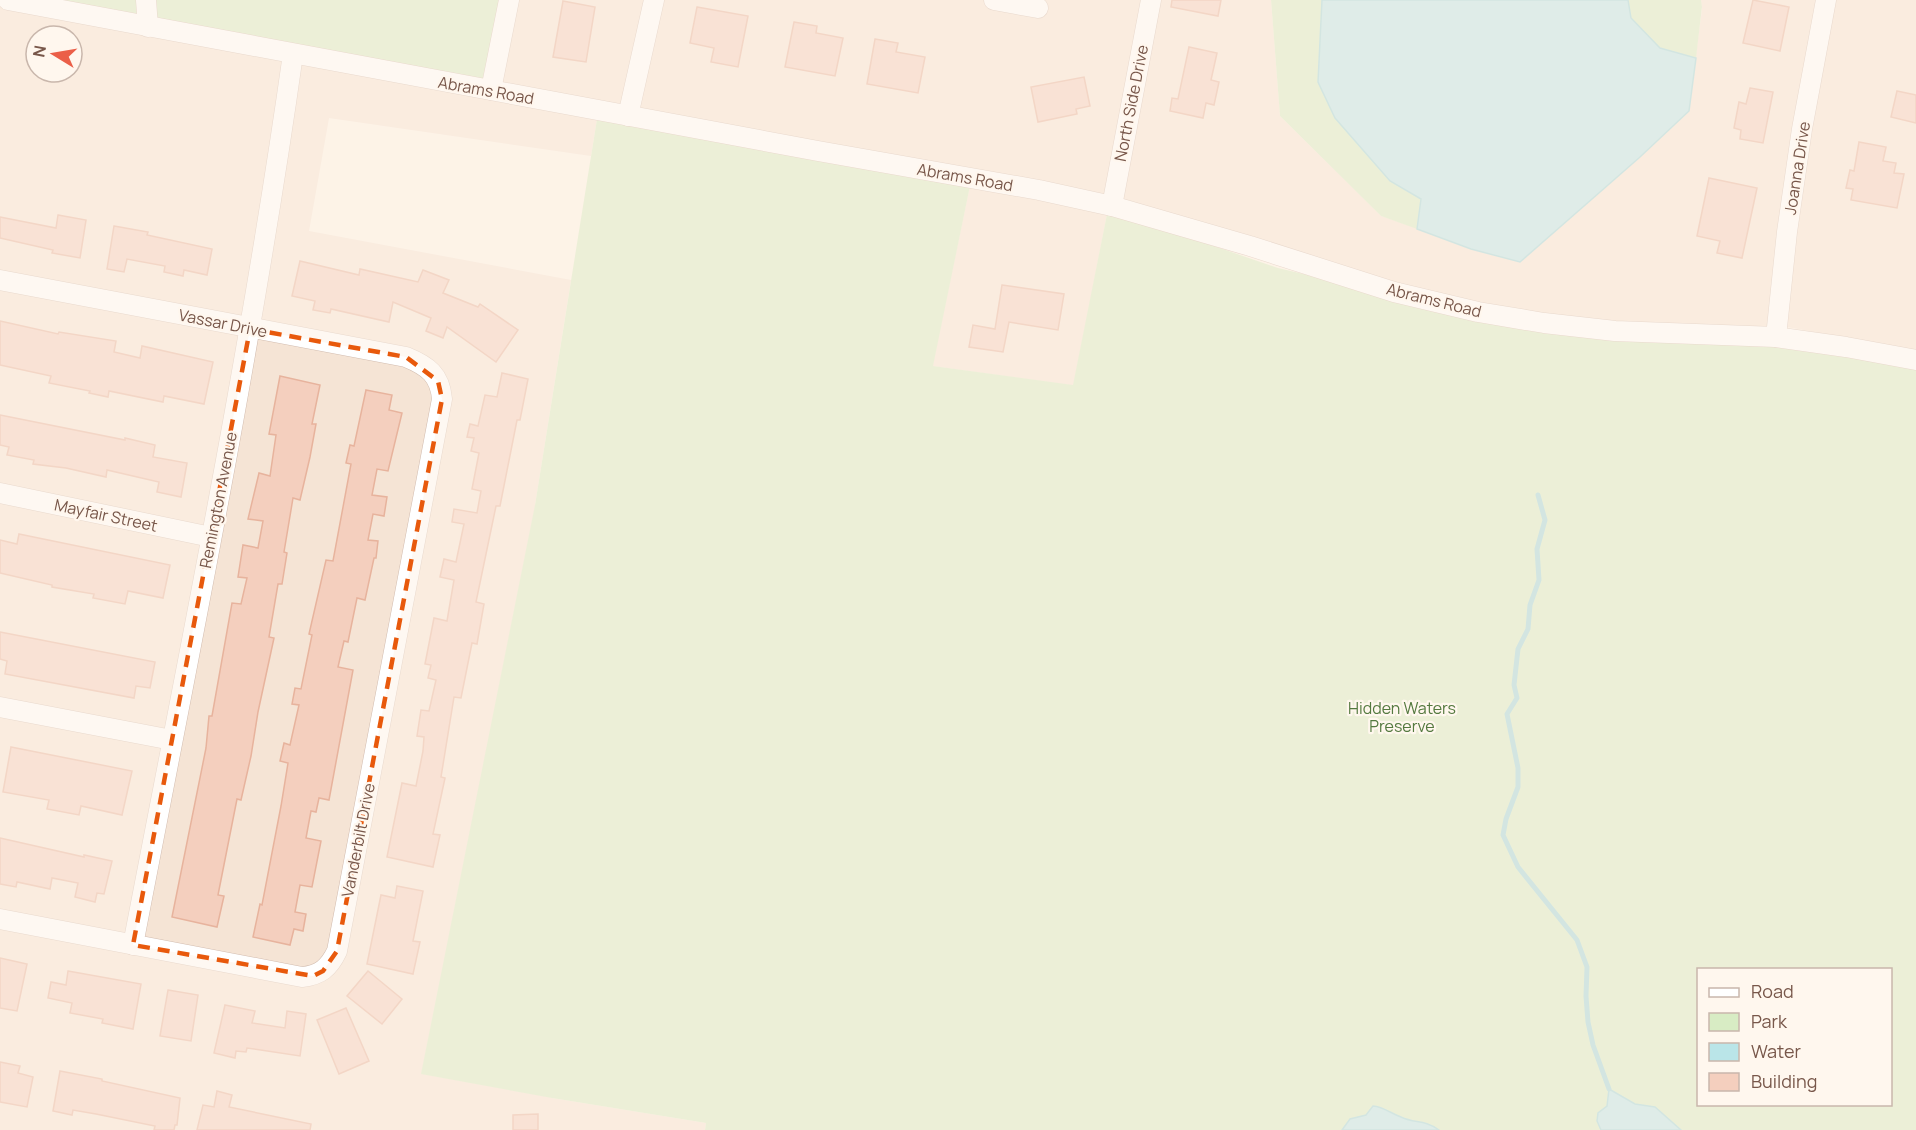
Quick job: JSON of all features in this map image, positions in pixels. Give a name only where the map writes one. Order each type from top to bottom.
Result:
[{"type":"street","name":"Abrams Road","points":[[8,0],[1039,190],[1112,206],[1250,246],[1394,292],[1479,312],[1544,323],[1615,331],[1776,337],[1916,360]]},
{"type":"street","points":[[146,0],[148,27]]},
{"type":"street","points":[[491,90],[509,0]]},
{"type":"street","points":[[628,116],[654,0]]},
{"type":"street","points":[[994,0],[1038,8]]},
{"type":"street","name":"North Side Drive","points":[[1112,206],[1151,0]]},
{"type":"street","name":"Joanna Drive","points":[[1776,337],[1787,232],[1802,129],[1826,0]]},
{"type":"street","name":"Remington Avenue","points":[[133,945],[250,329],[280,149],[293,54]]},
{"type":"street","name":"Vassar Drive","points":[[0,280],[406,357],[430,371],[438,381]]},
{"type":"street","name":"Vanderbilt Drive","points":[[0,919],[302,977],[313,976],[323,971],[332,962],[337,951],[442,399],[438,381]]},
{"type":"street","name":"Mayfair Street","points":[[0,494],[211,537]]},
{"type":"street","points":[[0,707],[172,740]]},
{"type":"highlighted area","points":[[250,329],[406,357],[438,381],[442,399],[337,951],[323,971],[313,976],[133,945]]},
{"type":"shaded area","points":[[510,0],[1271,0],[1280,116],[1381,216],[1520,262],[1640,157],[1688,111],[1702,10],[1701,0],[1916,0],[1916,351],[1776,325],[1749,328],[1615,322],[1480,304],[819,142],[495,82]]},
{"type":"shaded area","points":[[0,7],[597,119],[591,156],[329,118],[309,231],[571,280],[535,505],[552,1098],[706,1123],[705,1130],[0,1130]]},
{"type":"shaded area","points":[[970,186],[1107,214],[1074,386],[932,366]]},
{"type":"green space","points":[[52,0],[510,0],[495,82]]},
{"type":"green space","points":[[1271,0],[1322,0],[1318,82],[1335,118],[1390,181],[1421,199],[1417,229],[1381,216],[1280,116]]},
{"type":"green space","points":[[1628,0],[1701,0],[1696,58],[1660,48],[1630,18]]},
{"type":"green space","name":"Hidden Waters Preserve","points":[[597,119],[970,186],[933,366],[1073,385],[1107,214],[1182,235],[1278,268],[1325,279],[1391,300],[1844,355],[1916,369],[1916,1130],[705,1130],[706,1123],[421,1074],[535,505]]},
{"type":"water","points":[[1322,0],[1628,0],[1631,18],[1660,48],[1696,58],[1689,111],[1520,262],[1471,249],[1417,229],[1421,199],[1390,181],[1335,118],[1318,82]]},
{"type":"water","points":[[1609,1089],[1635,1104],[1655,1107],[1681,1130],[1601,1130],[1597,1121],[1598,1113],[1607,1106]]},
{"type":"water","points":[[1373,1106],[1406,1119],[1428,1124],[1439,1130],[1342,1130],[1350,1119],[1366,1115]]},
{"type":"building","points":[[1172,0],[1221,0],[1218,16],[1171,7]]},
{"type":"building","points":[[1753,0],[1789,7],[1780,51],[1743,43]]},
{"type":"building","points":[[563,1],[595,7],[586,62],[553,57]]},
{"type":"building","points":[[697,7],[748,16],[738,67],[711,62],[714,48],[690,43]]},
{"type":"building","points":[[794,22],[817,26],[816,33],[843,38],[835,76],[785,67]]},
{"type":"building","points":[[875,39],[898,43],[896,52],[925,57],[918,93],[867,84]]},
{"type":"building","points":[[1189,47],[1217,53],[1211,80],[1219,82],[1214,105],[1206,103],[1203,118],[1170,111],[1172,98],[1178,99]]},
{"type":"building","points":[[1084,77],[1090,106],[1076,109],[1077,114],[1038,122],[1031,87]]},
{"type":"building","points":[[1750,88],[1773,92],[1763,143],[1740,139],[1741,130],[1734,128],[1739,102],[1746,104]]},
{"type":"building","points":[[1897,91],[1916,95],[1916,123],[1891,117]]},
{"type":"building","points":[[1859,142],[1886,147],[1883,161],[1896,163],[1894,173],[1904,174],[1897,208],[1851,200],[1853,189],[1846,188],[1850,170],[1854,171]]},
{"type":"building","points":[[1709,178],[1757,188],[1742,258],[1717,253],[1720,241],[1697,236]]},
{"type":"building","points":[[58,215],[86,220],[80,258],[52,253],[53,250],[0,238],[0,217],[56,228]]},
{"type":"building","points":[[114,226],[148,232],[147,235],[212,249],[207,275],[184,270],[183,276],[164,272],[165,266],[127,259],[124,272],[107,269]]},
{"type":"building","points":[[300,261],[359,275],[360,269],[418,282],[423,270],[449,280],[443,293],[478,307],[480,304],[518,330],[496,362],[447,327],[443,338],[426,331],[431,318],[393,302],[389,322],[331,309],[330,313],[313,310],[315,301],[292,296]]},
{"type":"building","points":[[1002,285],[1064,294],[1058,330],[1009,322],[1003,352],[969,347],[973,325],[995,329]]},
{"type":"building","points":[[0,321],[58,334],[59,332],[116,341],[114,352],[140,358],[142,346],[213,362],[204,404],[164,396],[163,402],[109,391],[108,397],[49,383],[51,376],[0,365]]},
{"type":"building","points":[[502,373],[528,379],[520,420],[517,420],[500,506],[496,506],[476,602],[484,604],[477,644],[472,643],[461,698],[454,697],[441,777],[445,778],[433,834],[440,835],[433,867],[387,857],[402,783],[416,786],[423,751],[424,737],[417,736],[421,710],[429,711],[436,680],[428,678],[431,665],[425,664],[434,618],[447,621],[454,580],[440,577],[444,559],[456,562],[464,524],[452,522],[454,509],[477,513],[481,491],[472,489],[479,453],[471,451],[474,438],[467,437],[470,424],[478,426],[485,395],[497,397]]},
{"type":"building","points":[[280,376],[320,385],[312,424],[316,424],[300,500],[293,498],[284,552],[287,553],[282,584],[278,584],[269,637],[274,638],[251,756],[241,800],[237,799],[218,895],[224,896],[217,927],[172,917],[232,603],[241,604],[247,578],[238,577],[243,545],[258,548],[263,521],[248,519],[259,473],[270,476],[276,435],[269,434]]},
{"type":"building","points":[[366,390],[392,395],[389,410],[402,413],[388,471],[377,469],[372,495],[387,497],[384,516],[373,514],[368,540],[378,541],[376,558],[374,558],[365,600],[357,598],[348,642],[344,641],[338,667],[353,670],[329,800],[319,798],[316,812],[311,811],[306,838],[321,841],[312,887],[300,885],[295,912],[306,914],[303,931],[294,929],[290,945],[253,937],[260,904],[262,905],[288,763],[280,761],[284,743],[290,745],[299,705],[292,704],[295,688],[301,689],[312,635],[309,634],[326,560],[333,561],[351,464],[346,463],[350,445],[354,446]]},
{"type":"building","points":[[0,415],[155,445],[153,457],[187,463],[181,497],[157,492],[159,482],[107,470],[106,477],[66,468],[33,464],[34,460],[7,455],[9,447],[0,445]]},
{"type":"building","points":[[19,534],[170,565],[163,598],[128,591],[125,604],[93,598],[94,594],[52,587],[52,585],[0,573],[0,540],[17,544]]},
{"type":"building","points":[[0,632],[155,662],[150,688],[136,686],[134,698],[5,674],[7,661],[0,659]]},
{"type":"building","points":[[11,747],[132,771],[122,815],[81,806],[79,815],[47,809],[49,800],[3,792]]},
{"type":"building","points":[[0,838],[112,861],[104,894],[97,893],[95,902],[75,897],[78,883],[52,878],[50,889],[17,882],[16,887],[0,884]]},
{"type":"building","points":[[397,886],[423,891],[413,941],[420,942],[413,974],[367,964],[381,895],[395,898]]},
{"type":"building","points":[[0,958],[27,964],[17,1011],[0,1008]]},
{"type":"building","points":[[68,971],[141,984],[133,1029],[102,1023],[103,1019],[70,1013],[72,1003],[48,998],[51,982],[66,985]]},
{"type":"building","points":[[368,971],[402,999],[382,1024],[347,996]]},
{"type":"building","points":[[168,990],[198,995],[191,1041],[160,1036]]},
{"type":"building","points":[[225,1005],[255,1011],[252,1023],[285,1028],[287,1011],[306,1014],[300,1056],[247,1048],[246,1052],[236,1051],[235,1058],[214,1053]]},
{"type":"building","points":[[346,1008],[369,1061],[339,1074],[317,1020]]},
{"type":"building","points":[[0,1062],[20,1066],[18,1073],[33,1077],[27,1107],[0,1102]]},
{"type":"building","points":[[60,1071],[180,1098],[177,1125],[174,1130],[154,1130],[155,1126],[96,1114],[73,1110],[72,1115],[53,1111]]},
{"type":"building","points":[[217,1091],[232,1095],[229,1107],[311,1124],[310,1130],[197,1130],[203,1105],[214,1107]]},
{"type":"building","points":[[538,1114],[538,1130],[513,1130],[513,1115]]},
{"type":"waterway","points":[[1538,495],[1545,520],[1537,549],[1539,580],[1530,605],[1528,629],[1518,649],[1514,685],[1517,698],[1507,714],[1518,768],[1518,787],[1506,819],[1503,835],[1518,867],[1577,940],[1587,967],[1588,1022],[1593,1045],[1609,1089]]}]
